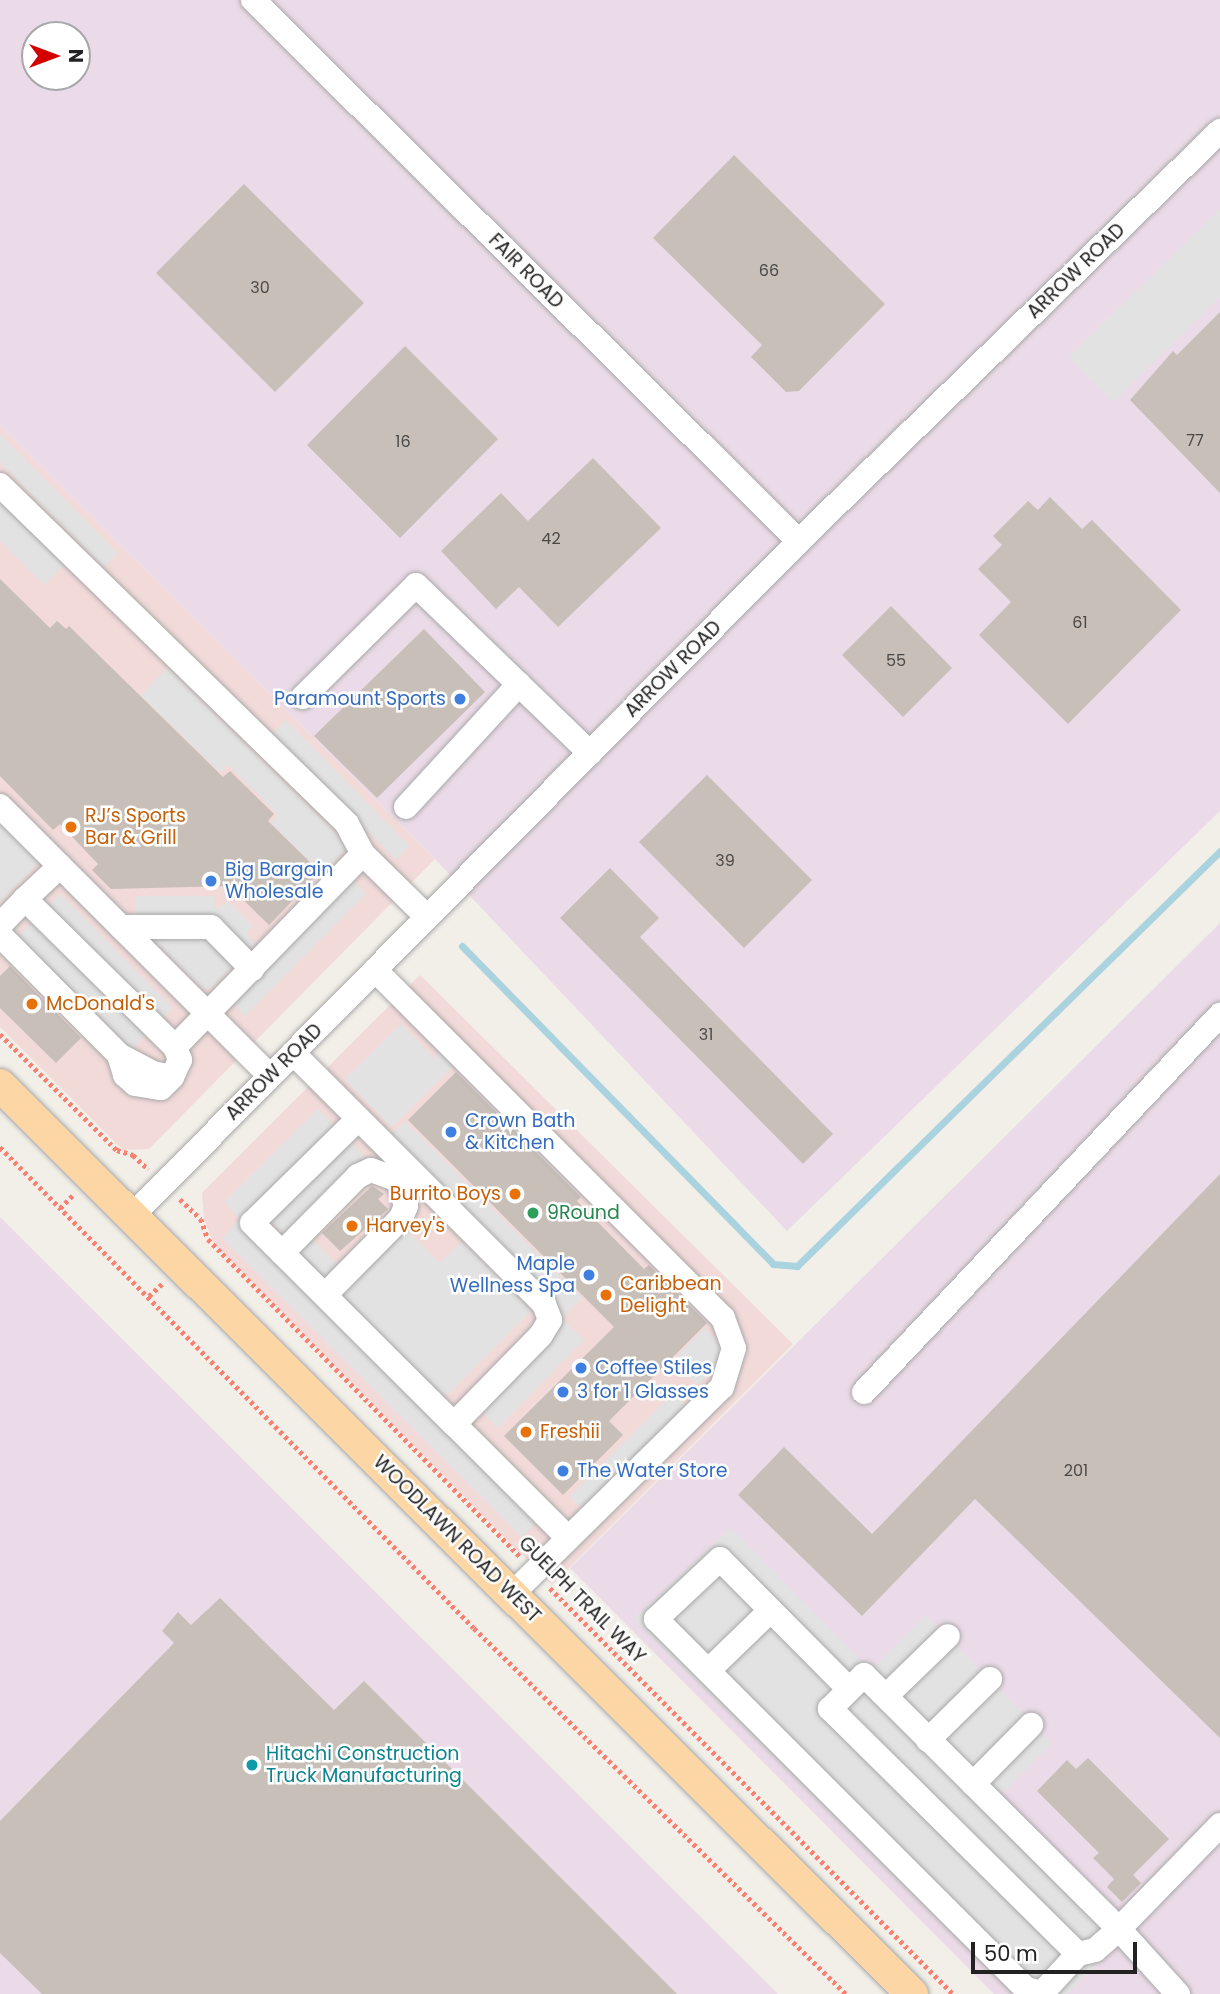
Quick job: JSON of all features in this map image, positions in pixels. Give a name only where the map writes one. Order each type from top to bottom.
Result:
[{"type":"main road","name":"WOODLAWN ROAD WEST","points":[[0,1085],[912,1994]]},
{"type":"street","name":"FAIR ROAD","points":[[259,2],[799,541]]},
{"type":"street","name":"ARROW ROAD","points":[[133,1215],[799,541],[1220,131]]},
{"type":"street","points":[[0,485],[347,824],[363,854],[428,917]]},
{"type":"street","points":[[303,697],[416,584],[590,752]]},
{"type":"street","points":[[406,807],[519,684]]},
{"type":"street","points":[[0,806],[270,1076]]},
{"type":"street","points":[[176,1047],[363,854]]},
{"type":"street","points":[[0,925],[60,866]]},
{"type":"street","points":[[0,935],[119,1055],[153,1073],[172,1077],[180,1060],[176,1047],[25,899]]},
{"type":"street","points":[[121,927],[211,927],[252,969]]},
{"type":"street","points":[[375,970],[723,1318],[734,1348],[722,1387],[512,1594]]},
{"type":"street","points":[[864,1392],[1220,1015]]},
{"type":"street","points":[[293,1053],[544,1304],[550,1320],[541,1335],[454,1424]]},
{"type":"street","points":[[358,1119],[252,1223],[568,1538]]},
{"type":"street","points":[[282,1253],[358,1177],[371,1170],[398,1181],[406,1206],[401,1218],[325,1295]]},
{"type":"street","points":[[849,1689],[720,1559],[656,1619],[1026,1989],[1042,1993],[1078,1954],[1095,1950],[1220,1825]]},
{"type":"street","points":[[709,1670],[771,1610]]},
{"type":"street","points":[[886,1696],[948,1636]]},
{"type":"street","points":[[1078,1954],[830,1709],[864,1675],[1119,1928],[1178,1994]]},
{"type":"street","points":[[928,1740],[990,1679]]},
{"type":"street","points":[[973,1784],[1031,1726]]},
{"type":"path","points":[[0,1034],[117,1150],[133,1155]]},
{"type":"path","points":[[0,1147],[474,1628],[846,1994]]},
{"type":"path","name":"GUELPH TRAIL WAY","points":[[201,1219],[208,1239],[953,1994]]},
{"type":"shaded area","points":[[0,0],[1220,0],[1220,811],[787,1231],[435,859],[0,425]]},
{"type":"shaded area","points":[[1220,209],[1220,297],[1113,402],[1069,357]]},
{"type":"shaded area","points":[[0,425],[435,859],[149,1149],[123,1150],[0,1027]]},
{"type":"shaded area","points":[[0,434],[118,553],[104,567],[0,462]]},
{"type":"shaded area","points":[[0,499],[65,564],[44,585],[0,541]]},
{"type":"shaded area","points":[[167,668],[348,846],[322,873],[271,822],[278,814],[228,765],[220,772],[141,695]]},
{"type":"shaded area","points":[[286,720],[410,846],[396,860],[273,733]]},
{"type":"shaded area","points":[[0,822],[40,861],[0,902]]},
{"type":"shaded area","points":[[352,879],[366,894],[245,1016],[230,1001]]},
{"type":"shaded area","points":[[60,894],[173,1008],[132,1049],[19,936]]},
{"type":"shaded area","points":[[136,896],[214,896],[215,910],[228,901],[253,926],[247,933],[255,944],[212,988],[202,988],[130,917],[136,911]]},
{"type":"shaded area","points":[[1220,923],[1220,1994],[994,1994],[570,1568]]},
{"type":"shaded area","points":[[420,975],[793,1344],[552,1585],[214,1244],[204,1219],[202,1193]]},
{"type":"shaded area","points":[[401,1024],[434,1058],[440,1052],[453,1066],[392,1127],[345,1079]]},
{"type":"shaded area","points":[[318,1109],[364,1156],[285,1235],[254,1205],[289,1262],[312,1239],[337,1264],[315,1287],[543,1516],[522,1537],[222,1238],[240,1219],[224,1202]]},
{"type":"shaded area","points":[[405,1121],[582,1298],[562,1318],[584,1340],[498,1428],[474,1405],[560,1316],[385,1141]]},
{"type":"shaded area","name":"Hitachi Construction Truck Manufacturing","points":[[0,1217],[778,1994],[0,1994]]},
{"type":"shaded area","points":[[405,1228],[440,1263],[462,1241],[531,1311],[444,1398],[339,1294]]},
{"type":"shaded area","points":[[705,1328],[730,1354],[698,1385],[673,1361]]},
{"type":"shaded area","points":[[674,1392],[693,1412],[589,1516],[570,1496]]},
{"type":"shaded area","points":[[731,1528],[871,1670],[926,1615],[1052,1743],[997,1799],[1117,1907],[1105,1956],[1067,1994],[1014,1994],[633,1619]]},
{"type":"building","points":[[734,155],[885,304],[799,391],[786,392],[751,357],[762,345],[653,238]]},
{"type":"building","points":[[244,184],[364,303],[275,392],[156,273]]},
{"type":"building","points":[[1220,312],[1220,493],[1130,400],[1173,351],[1177,355]]},
{"type":"building","points":[[405,346],[498,439],[400,538],[307,445]]},
{"type":"building","points":[[593,458],[661,528],[558,627],[519,587],[496,609],[441,551],[501,493],[528,521]]},
{"type":"building","points":[[1050,497],[1082,529],[1092,520],[1181,610],[1068,724],[979,635],[1011,602],[978,569],[1002,545],[993,536],[1028,501],[1038,510]]},
{"type":"building","points":[[0,579],[50,628],[57,621],[66,629],[69,626],[223,777],[230,771],[274,814],[268,821],[320,872],[269,925],[229,886],[111,889],[92,870],[98,864],[60,824],[53,830],[0,776]]},
{"type":"building","points":[[891,606],[952,668],[903,717],[842,655]]},
{"type":"building","points":[[424,629],[485,692],[377,798],[314,736]]},
{"type":"building","points":[[707,775],[812,880],[744,948],[639,842]]},
{"type":"building","points":[[610,868],[659,918],[640,937],[833,1134],[803,1164],[560,918]]},
{"type":"building","points":[[10,966],[81,1038],[56,1063],[0,1008],[0,976]]},
{"type":"building","points":[[456,1072],[581,1197],[577,1201],[644,1269],[649,1265],[707,1323],[609,1421],[623,1435],[563,1495],[504,1436],[614,1327],[408,1120]]},
{"type":"building","points":[[1220,1174],[1220,1738],[975,1499],[862,1616],[738,1495],[784,1447],[872,1534]]},
{"type":"building","points":[[372,1186],[384,1194],[378,1199],[388,1209],[340,1251],[322,1233]]},
{"type":"building","name":"Hitachi Construction Truck Manufacturing","points":[[220,1598],[334,1710],[364,1681],[677,1994],[42,1994],[0,1953],[0,1821],[174,1643],[162,1631],[178,1612],[191,1625]]},
{"type":"building","points":[[1088,1758],[1169,1839],[1133,1875],[1141,1883],[1122,1902],[1107,1887],[1114,1879],[1093,1858],[1099,1853],[1037,1791],[1067,1760],[1076,1769]]},
{"type":"waterway","points":[[462,946],[773,1264],[797,1266],[1220,851]]},
{"type":"place","name":"Paramount Sports","points":[[460,699]]},
{"type":"place","name":"RJ’s Sports Bar & Grill","points":[[71,827]]},
{"type":"place","name":"Big Bargain Wholesale","points":[[211,881]]},
{"type":"place","name":"McDonald's","points":[[32,1004]]},
{"type":"place","name":"Crown Bath & Kitchen","points":[[451,1132]]},
{"type":"place","name":"Burrito Boys","points":[[515,1194]]},
{"type":"place","name":"9Round","points":[[533,1213]]},
{"type":"place","name":"Harvey's","points":[[352,1226]]},
{"type":"place","name":"Maple Wellness Spa","points":[[589,1275]]},
{"type":"place","name":"Caribbean Delight","points":[[606,1295]]},
{"type":"place","name":"Coffee Stiles","points":[[581,1368]]},
{"type":"place","name":"3 for 1 Glasses","points":[[563,1392]]},
{"type":"place","name":"Freshii","points":[[526,1432]]},
{"type":"place","name":"The Water Store","points":[[563,1471]]},
{"type":"place","name":"Hitachi Construction Truck Manufacturing","points":[[252,1765]]}]
